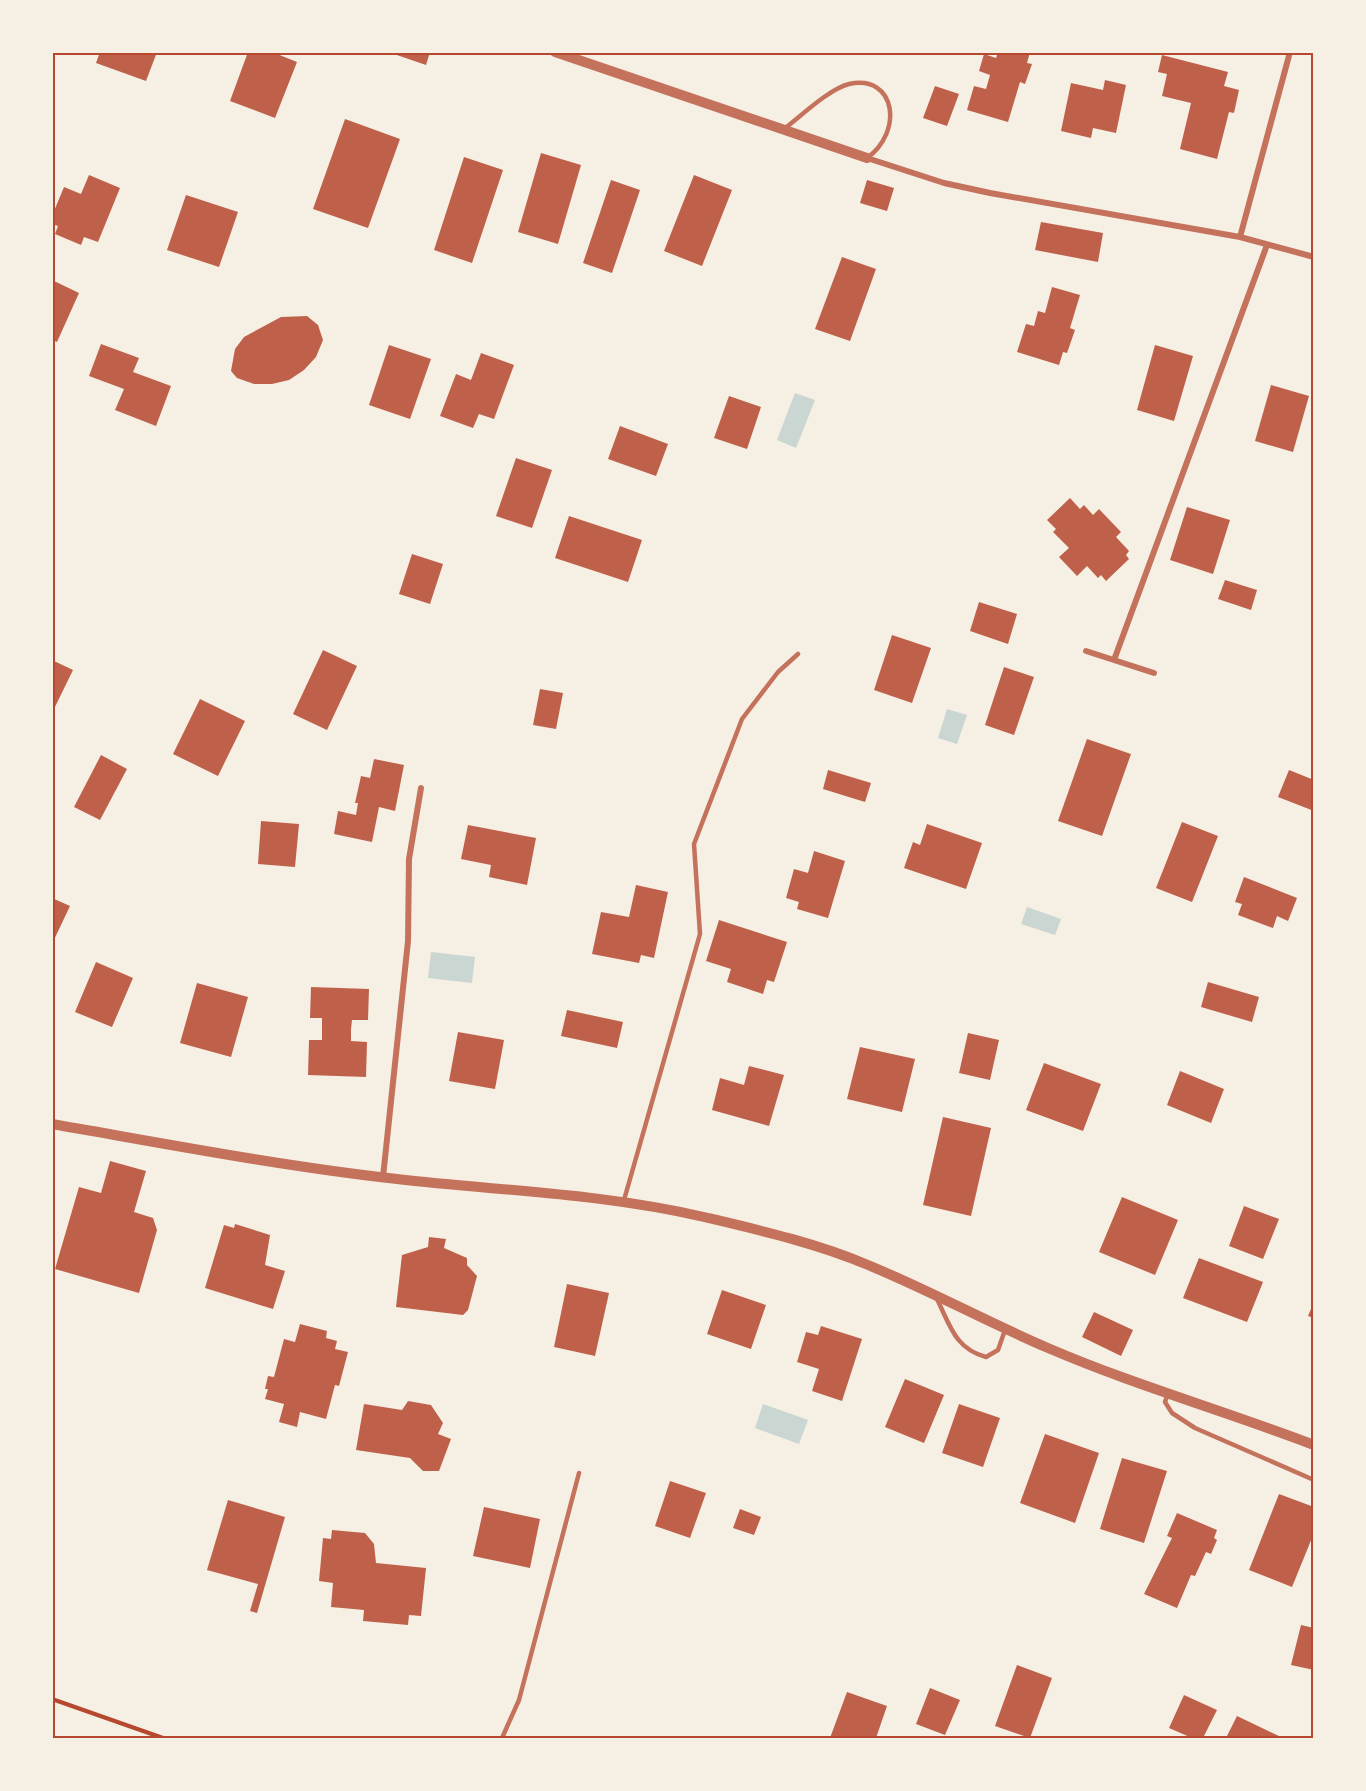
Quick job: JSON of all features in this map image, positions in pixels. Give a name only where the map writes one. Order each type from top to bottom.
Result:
[{"type":"street","points":[[555,52],[944,183],[1240,237],[1314,257]]},
{"type":"street","points":[[1240,237],[1290,52]]},
{"type":"street","points":[[1114,660],[1267,245]]},
{"type":"street","points":[[1086,651],[1154,673]]},
{"type":"street","points":[[383,1177],[408,941],[409,859],[421,788]]},
{"type":"street","points":[[52,1124],[254,1160],[383,1177],[624,1200],[793,1240],[865,1264],[1111,1373],[1247,1419],[1314,1445]]},
{"type":"lane","points":[[783,129],[838,88],[858,83],[869,84],[884,95],[891,118],[887,138],[880,149],[867,158]]},
{"type":"lane","points":[[624,1200],[700,934],[694,844],[742,719],[778,672],[798,654]]},
{"type":"lane","points":[[934,1294],[959,1343],[971,1353],[986,1357],[998,1350],[1005,1328]]},
{"type":"lane","points":[[1168,1393],[1165,1402],[1172,1413],[1195,1428],[1314,1480]]},
{"type":"lane","points":[[502,1738],[519,1700],[579,1473]]},
{"type":"path","points":[[52,1699],[163,1738]]},
{"type":"shaded area","points":[[795,393],[815,400],[796,448],[777,440]]},
{"type":"shaded area","points":[[947,709],[967,715],[957,744],[938,738]]},
{"type":"shaded area","points":[[1027,907],[1061,919],[1055,935],[1021,924]]},
{"type":"shaded area","points":[[431,952],[475,957],[472,983],[428,978]]},
{"type":"shaded area","points":[[763,1404],[808,1420],[799,1444],[755,1428]]},
{"type":"building","points":[[100,52],[157,52],[146,81],[96,63]]},
{"type":"building","points":[[248,52],[272,52],[297,62],[275,118],[230,101]]},
{"type":"building","points":[[388,52],[430,52],[426,65]]},
{"type":"building","points":[[998,52],[1030,52],[1027,63],[1032,64],[1025,84],[1020,82],[1008,122],[967,110],[974,86],[986,89],[990,75],[979,71],[984,54],[996,58]]},
{"type":"building","points":[[1162,55],[1228,72],[1224,86],[1239,90],[1234,113],[1229,112],[1217,159],[1180,149],[1191,103],[1162,96],[1167,74],[1158,72]]},
{"type":"building","points":[[1105,80],[1126,85],[1116,133],[1093,128],[1091,138],[1061,131],[1071,83],[1103,90]]},
{"type":"building","points":[[935,86],[959,94],[947,126],[923,118]]},
{"type":"building","points":[[345,119],[400,139],[368,228],[313,209]]},
{"type":"building","points":[[541,153],[581,165],[558,244],[518,232]]},
{"type":"building","points":[[464,157],[503,170],[472,263],[434,250]]},
{"type":"building","points":[[89,175],[120,188],[98,242],[84,237],[81,245],[55,234],[58,226],[52,224],[52,216],[64,187],[81,194]]},
{"type":"building","points":[[694,175],[732,190],[702,266],[664,251]]},
{"type":"building","points":[[611,180],[640,190],[612,273],[583,263]]},
{"type":"building","points":[[867,180],[894,188],[887,211],[860,203]]},
{"type":"building","points":[[186,195],[238,212],[219,267],[167,250]]},
{"type":"building","points":[[1041,222],[1103,233],[1098,262],[1035,250]]},
{"type":"building","points":[[842,257],[876,269],[850,341],[815,329]]},
{"type":"building","points":[[52,280],[79,293],[57,342],[52,340]]},
{"type":"building","points":[[1052,287],[1080,295],[1070,328],[1075,330],[1067,353],[1063,352],[1059,365],[1017,352],[1026,324],[1034,326],[1038,311],[1045,313]]},
{"type":"building","points":[[307,316],[318,325],[323,340],[316,357],[304,370],[289,380],[272,384],[254,384],[237,378],[231,371],[235,349],[244,337],[281,317]]},
{"type":"building","points":[[101,344],[139,358],[133,372],[171,386],[156,426],[115,410],[124,389],[89,376]]},
{"type":"building","points":[[389,345],[431,359],[410,419],[369,405]]},
{"type":"building","points":[[1155,345],[1193,356],[1174,421],[1137,410]]},
{"type":"building","points":[[481,353],[514,365],[494,419],[479,414],[473,428],[440,416],[456,374],[471,380]]},
{"type":"building","points":[[1271,385],[1309,396],[1293,452],[1255,441]]},
{"type":"building","points":[[729,396],[761,407],[747,449],[714,438]]},
{"type":"building","points":[[620,426],[668,444],[656,476],[608,459]]},
{"type":"building","points":[[516,458],[552,470],[532,528],[496,516]]},
{"type":"building","points":[[1070,498],[1080,509],[1084,505],[1093,515],[1099,509],[1121,532],[1116,537],[1129,551],[1126,555],[1129,559],[1106,581],[1101,575],[1098,578],[1087,566],[1077,576],[1059,557],[1069,548],[1053,532],[1056,529],[1047,520]]},
{"type":"building","points":[[1187,507],[1230,520],[1213,574],[1170,560]]},
{"type":"building","points":[[569,516],[642,540],[628,582],[555,558]]},
{"type":"building","points":[[412,554],[443,564],[430,604],[399,594]]},
{"type":"building","points":[[1225,580],[1257,590],[1251,610],[1218,599]]},
{"type":"building","points":[[979,602],[1017,614],[1008,644],[970,631]]},
{"type":"building","points":[[892,635],[931,648],[912,703],[874,690]]},
{"type":"building","points":[[323,650],[357,666],[327,730],[293,714]]},
{"type":"building","points":[[52,660],[73,670],[54,709],[52,708]]},
{"type":"building","points":[[1004,667],[1034,677],[1014,735],[985,725]]},
{"type":"building","points":[[540,689],[563,693],[556,729],[533,725]]},
{"type":"building","points":[[200,699],[245,721],[218,776],[173,754]]},
{"type":"building","points":[[1087,739],[1131,754],[1102,836],[1058,821]]},
{"type":"building","points":[[101,755],[127,769],[100,820],[74,807]]},
{"type":"building","points":[[374,759],[404,765],[395,811],[379,807],[372,842],[334,834],[338,811],[356,815],[358,803],[355,803],[361,776],[370,778]]},
{"type":"building","points":[[828,770],[871,783],[865,802],[823,789]]},
{"type":"building","points":[[1289,770],[1314,780],[1314,811],[1278,797]]},
{"type":"building","points":[[261,821],[299,824],[295,867],[258,864]]},
{"type":"building","points":[[1182,822],[1218,836],[1192,902],[1156,888]]},
{"type":"building","points":[[927,824],[982,843],[966,889],[904,868],[913,842],[920,845]]},
{"type":"building","points":[[468,825],[536,838],[527,885],[489,877],[491,865],[461,859]]},
{"type":"building","points":[[814,851],[845,861],[828,918],[797,909],[799,902],[786,898],[794,869],[808,873]]},
{"type":"building","points":[[1244,877],[1297,898],[1288,921],[1277,916],[1273,928],[1238,915],[1242,904],[1235,902]]},
{"type":"building","points":[[636,885],[668,892],[654,958],[641,955],[639,963],[592,954],[601,912],[629,917]]},
{"type":"building","points":[[52,898],[70,906],[52,944]]},
{"type":"building","points":[[719,920],[787,942],[774,982],[767,980],[763,994],[727,982],[731,969],[706,961]]},
{"type":"building","points":[[96,962],[133,978],[112,1027],[75,1012]]},
{"type":"building","points":[[1208,982],[1259,997],[1252,1022],[1201,1007]]},
{"type":"building","points":[[197,983],[248,997],[231,1057],[180,1043]]},
{"type":"building","points":[[311,987],[369,989],[368,1020],[352,1020],[351,1029],[351,1041],[367,1042],[366,1077],[308,1075],[309,1040],[322,1040],[322,1018],[310,1018]]},
{"type":"building","points":[[567,1010],[623,1022],[617,1048],[561,1036]]},
{"type":"building","points":[[458,1032],[504,1040],[495,1089],[449,1081]]},
{"type":"building","points":[[968,1033],[999,1040],[990,1080],[959,1073]]},
{"type":"building","points":[[860,1047],[915,1059],[902,1112],[847,1099]]},
{"type":"building","points":[[1044,1063],[1101,1084],[1083,1131],[1026,1110]]},
{"type":"building","points":[[749,1066],[784,1075],[769,1126],[712,1110],[720,1078],[744,1085]]},
{"type":"building","points":[[1180,1071],[1224,1089],[1211,1123],[1167,1105]]},
{"type":"building","points":[[943,1117],[991,1128],[971,1216],[923,1205]]},
{"type":"building","points":[[110,1161],[146,1171],[134,1212],[153,1218],[157,1230],[139,1293],[55,1269],[79,1187],[101,1193]]},
{"type":"building","points":[[1122,1197],[1178,1220],[1155,1275],[1099,1252]]},
{"type":"building","points":[[1244,1206],[1279,1219],[1263,1259],[1229,1246]]},
{"type":"building","points":[[235,1224],[270,1235],[265,1265],[285,1271],[273,1309],[205,1288],[224,1225],[234,1228]]},
{"type":"building","points":[[429,1237],[446,1239],[444,1248],[467,1258],[467,1265],[477,1276],[468,1310],[463,1315],[396,1307],[402,1255],[428,1247]]},
{"type":"building","points":[[1199,1258],[1263,1282],[1247,1322],[1183,1298]]},
{"type":"building","points":[[567,1284],[609,1293],[595,1356],[554,1347]]},
{"type":"building","points":[[722,1290],[766,1305],[751,1349],[707,1334]]},
{"type":"building","points":[[1314,1302],[1314,1318],[1308,1316]]},
{"type":"building","points":[[1094,1312],[1133,1330],[1121,1356],[1082,1337]]},
{"type":"building","points":[[300,1324],[327,1331],[326,1338],[337,1341],[335,1349],[348,1352],[339,1386],[335,1385],[326,1419],[300,1412],[297,1427],[279,1422],[284,1404],[265,1399],[268,1389],[265,1389],[268,1376],[274,1377],[284,1339],[295,1342]]},
{"type":"building","points":[[821,1326],[862,1339],[842,1401],[812,1391],[819,1369],[797,1362],[806,1332],[818,1335]]},
{"type":"building","points":[[905,1379],[944,1395],[924,1443],[885,1427]]},
{"type":"building","points":[[408,1401],[431,1405],[443,1423],[438,1434],[451,1439],[439,1471],[423,1471],[410,1458],[356,1450],[364,1404],[402,1410]]},
{"type":"building","points":[[959,1404],[1000,1418],[983,1467],[942,1453]]},
{"type":"building","points":[[1045,1434],[1099,1453],[1075,1523],[1020,1503]]},
{"type":"building","points":[[1122,1458],[1167,1471],[1144,1543],[1100,1529]]},
{"type":"building","points":[[670,1481],[706,1493],[690,1538],[655,1526]]},
{"type":"building","points":[[1279,1494],[1314,1507],[1314,1533],[1292,1587],[1249,1570]]},
{"type":"building","points":[[228,1500],[285,1517],[257,1613],[250,1611],[258,1584],[207,1570]]},
{"type":"building","points":[[484,1507],[540,1519],[530,1568],[473,1556]]},
{"type":"building","points":[[740,1509],[761,1517],[754,1535],[733,1528]]},
{"type":"building","points":[[1177,1513],[1217,1530],[1214,1538],[1217,1540],[1211,1554],[1206,1552],[1195,1576],[1191,1575],[1177,1608],[1144,1594],[1172,1538],[1167,1536]]},
{"type":"building","points":[[332,1530],[365,1533],[374,1544],[376,1563],[426,1568],[421,1616],[409,1615],[408,1625],[363,1621],[364,1610],[331,1607],[333,1583],[319,1581],[323,1538],[331,1539]]},
{"type":"building","points":[[1301,1625],[1314,1628],[1314,1670],[1291,1665]]},
{"type":"building","points":[[1017,1665],[1052,1678],[1030,1738],[995,1726]]},
{"type":"building","points":[[930,1688],[960,1700],[945,1735],[916,1724]]},
{"type":"building","points":[[847,1692],[887,1706],[876,1738],[830,1738]]},
{"type":"building","points":[[1184,1695],[1217,1710],[1203,1738],[1192,1738],[1169,1728]]},
{"type":"building","points":[[1237,1716],[1283,1738],[1226,1738]]}]
